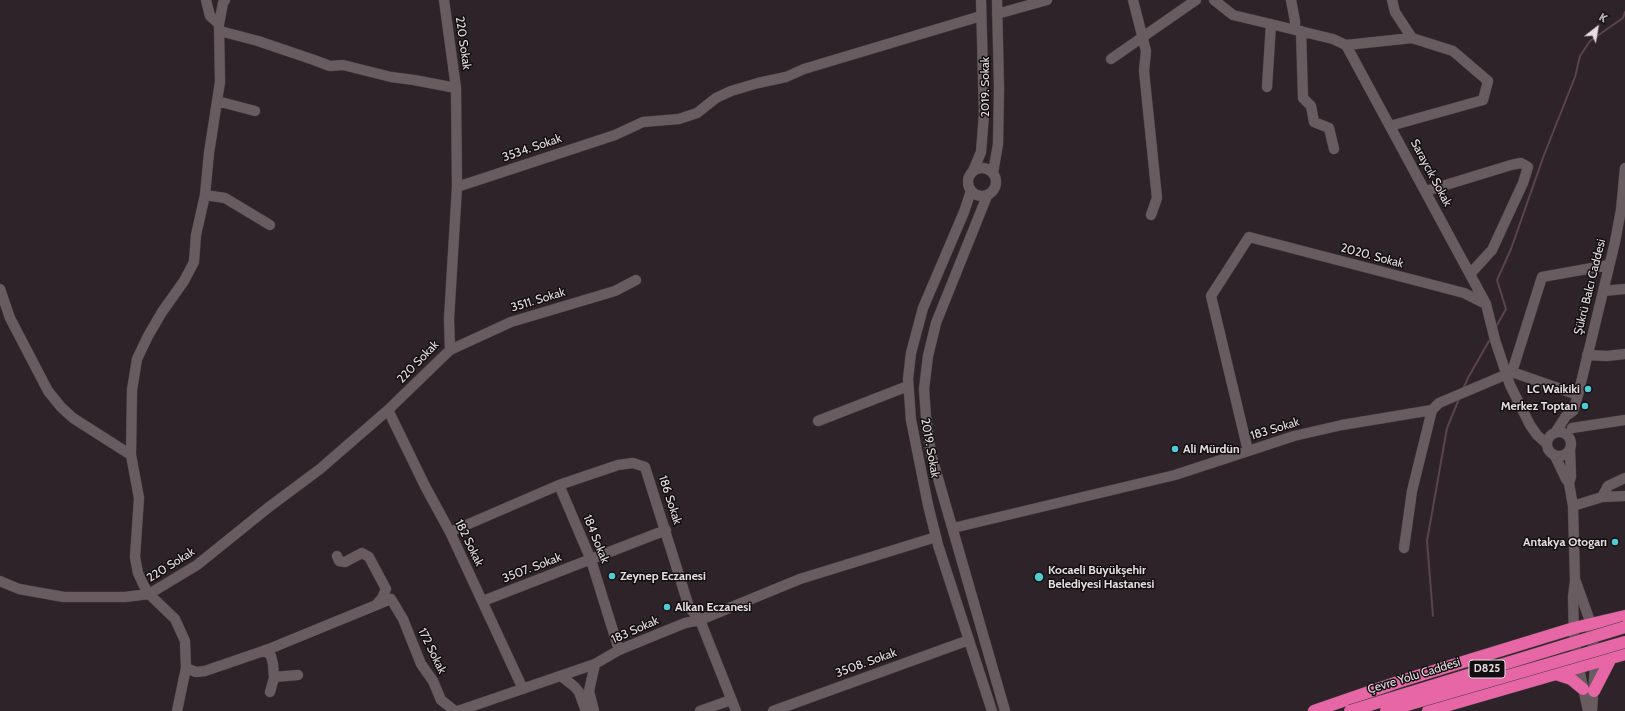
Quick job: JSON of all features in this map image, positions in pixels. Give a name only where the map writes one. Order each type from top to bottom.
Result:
[{"type":"highway","points":[[1314,711],[1401,681],[1574,628],[1625,616]]},
{"type":"highway","name":"Çevre Yolu Caddesi","points":[[1350,711],[1625,627]]},
{"type":"highway","name":"D825","points":[[1386,711],[1625,642]]},
{"type":"highway","points":[[1428,711],[1625,654]]},
{"type":"highway","points":[[1556,674],[1571,679],[1588,690],[1611,658]]},
{"type":"street","points":[[206,0],[210,16],[219,28],[330,66],[343,65],[391,77],[456,88]]},
{"type":"street","points":[[177,711],[186,668],[185,641],[175,619],[149,594],[141,581],[136,565],[138,498],[131,455],[132,390],[136,359],[162,312],[184,281],[194,262],[196,235],[205,195],[220,82],[219,28],[223,3],[226,0]]},
{"type":"street","name":"220 Sokak","points":[[149,594],[206,558],[320,468],[388,410],[450,350],[449,319],[457,187],[456,88],[444,0]]},
{"type":"street","name":"2019. Sokak","points":[[981,0],[984,114],[981,152],[973,171],[968,178],[970,191],[964,212],[923,308],[911,353],[908,386],[911,420],[917,453],[936,537],[992,711]]},
{"type":"street","name":"2019. Sokak","points":[[997,0],[999,89],[998,144],[993,173],[996,186],[987,196],[936,323],[928,356],[924,389],[931,454],[1005,711]]},
{"type":"street","points":[[997,14],[1047,0]]},
{"type":"street","points":[[1133,0],[1146,51],[1144,71],[1157,198],[1151,215]]},
{"type":"street","points":[[1111,59],[1196,0]]},
{"type":"street","points":[[1214,0],[1233,15],[1333,39],[1346,45],[1412,38],[1452,51],[1488,81],[1483,100],[1390,126]]},
{"type":"street","points":[[1291,0],[1298,30],[1303,98],[1311,106],[1314,122],[1329,128],[1334,149]]},
{"type":"street","points":[[1392,0],[1395,12],[1412,38]]},
{"type":"street","name":"3534. Sokak","points":[[457,187],[615,135],[643,122],[679,119],[697,113],[716,98],[731,91],[786,77],[804,69],[981,16]]},
{"type":"street","points":[[1267,87],[1272,24]]},
{"type":"street","name":"Saraycık Sokak","points":[[1346,45],[1486,304],[1496,340],[1509,373],[1510,385],[1530,425],[1537,435],[1546,443]]},
{"type":"street","points":[[217,101],[255,111]]},
{"type":"street","points":[[1426,191],[1511,165],[1522,163],[1528,167],[1523,183],[1492,250],[1470,274]]},
{"type":"street","points":[[973,171],[981,168],[993,173]]},
{"type":"street","name":"Şükrü Balcı Caddesi","points":[[1555,432],[1566,416],[1572,411],[1578,395],[1623,210],[1625,168]]},
{"type":"street","points":[[970,191],[978,196],[987,196]]},
{"type":"street","points":[[205,195],[225,198],[270,225]]},
{"type":"street","name":"2020. Sokak","points":[[1248,451],[1211,296],[1249,237],[1464,293],[1486,304]]},
{"type":"street","points":[[1578,395],[1509,373],[1542,277],[1609,265]]},
{"type":"street","name":"3511. Sokak","points":[[450,350],[511,322],[615,291],[636,280]]},
{"type":"street","points":[[0,289],[10,318],[48,391],[61,407],[73,418],[131,455]]},
{"type":"street","points":[[1603,291],[1625,289]]},
{"type":"street","points":[[1587,355],[1607,356],[1625,354]]},
{"type":"street","name":"183 Sokak","points":[[953,528],[1175,475],[1294,436],[1342,425],[1432,410],[1439,403],[1509,373]]},
{"type":"street","points":[[818,421],[908,386]]},
{"type":"street","name":"182 Sokak","points":[[388,410],[425,486],[450,532],[523,689]]},
{"type":"street","points":[[1404,548],[1412,491],[1432,410]]},
{"type":"street","name":"Şükrü Balcı Caddesi","points":[[1572,411],[1574,418],[1570,444],[1571,477],[1569,483],[1572,506],[1575,581],[1573,598],[1574,628],[1579,668],[1588,690],[1592,711]]},
{"type":"street","points":[[1572,428],[1625,420]]},
{"type":"street","points":[[1555,432],[1562,432],[1570,444],[1565,455],[1555,456],[1549,452],[1546,443],[1549,436],[1555,432]]},
{"type":"street","name":"Şükrü Balcı Caddesi","points":[[1555,456],[1569,483]]},
{"type":"street","name":"186 Sokak","points":[[450,532],[559,485],[618,466],[633,463],[646,467],[689,607],[700,620],[736,711]]},
{"type":"street","points":[[1602,497],[1608,486],[1625,478]]},
{"type":"street","name":"184 Sokak","points":[[559,485],[591,560],[619,650]]},
{"type":"street","points":[[1572,506],[1602,497],[1625,496]]},
{"type":"street","name":"3507. Sokak","points":[[483,601],[666,530]]},
{"type":"street","name":"183 Sokak","points":[[457,711],[595,664],[619,650],[685,623],[700,620],[800,579],[936,537]]},
{"type":"street","points":[[186,668],[196,672],[205,671],[265,650],[376,605],[382,598],[386,589],[369,557],[362,553],[345,562],[339,561],[337,556]]},
{"type":"street","points":[[0,581],[19,589],[64,597],[125,597],[149,594]]},
{"type":"street","name":"Şükrü Balcı Caddesi","points":[[1575,581],[1591,624],[1595,663],[1588,690],[1588,711]]},
{"type":"street","name":"172 Sokak","points":[[376,605],[391,599],[403,619],[421,664],[432,681],[441,700],[457,711]]},
{"type":"street","name":"3508. Sokak","points":[[773,711],[969,640]]},
{"type":"street","points":[[265,650],[271,656],[273,664],[274,676],[270,692]]},
{"type":"street","points":[[594,711],[589,691],[595,664]]},
{"type":"street","points":[[274,676],[298,675]]},
{"type":"street","points":[[560,676],[569,681],[579,692],[586,711]]},
{"type":"street","points":[[700,711],[731,700]]},
{"type":"waterway","points":[[1497,325],[1506,309],[1497,280],[1511,249],[1544,155],[1575,77],[1580,56],[1590,41],[1623,18],[1625,12]]},
{"type":"waterway","points":[[1463,389],[1489,341]]},
{"type":"waterway","points":[[1433,616],[1427,541],[1447,428],[1459,399]]},
{"type":"place","name":"LC Waikiki","points":[[1588,389]]},
{"type":"place","name":"Merkez Toptan","points":[[1585,406]]},
{"type":"place","name":"Ali Mürdün","points":[[1175,449]]},
{"type":"place","name":"Antakya Otogarı","points":[[1615,542]]},
{"type":"place","name":"Zeynep Eczanesi","points":[[612,576]]},
{"type":"place","name":"Kocaeli Büyükşehir Belediyesi Hastanesi","points":[[1039,577]]},
{"type":"place","name":"Alkan Eczanesi","points":[[667,607]]}]
